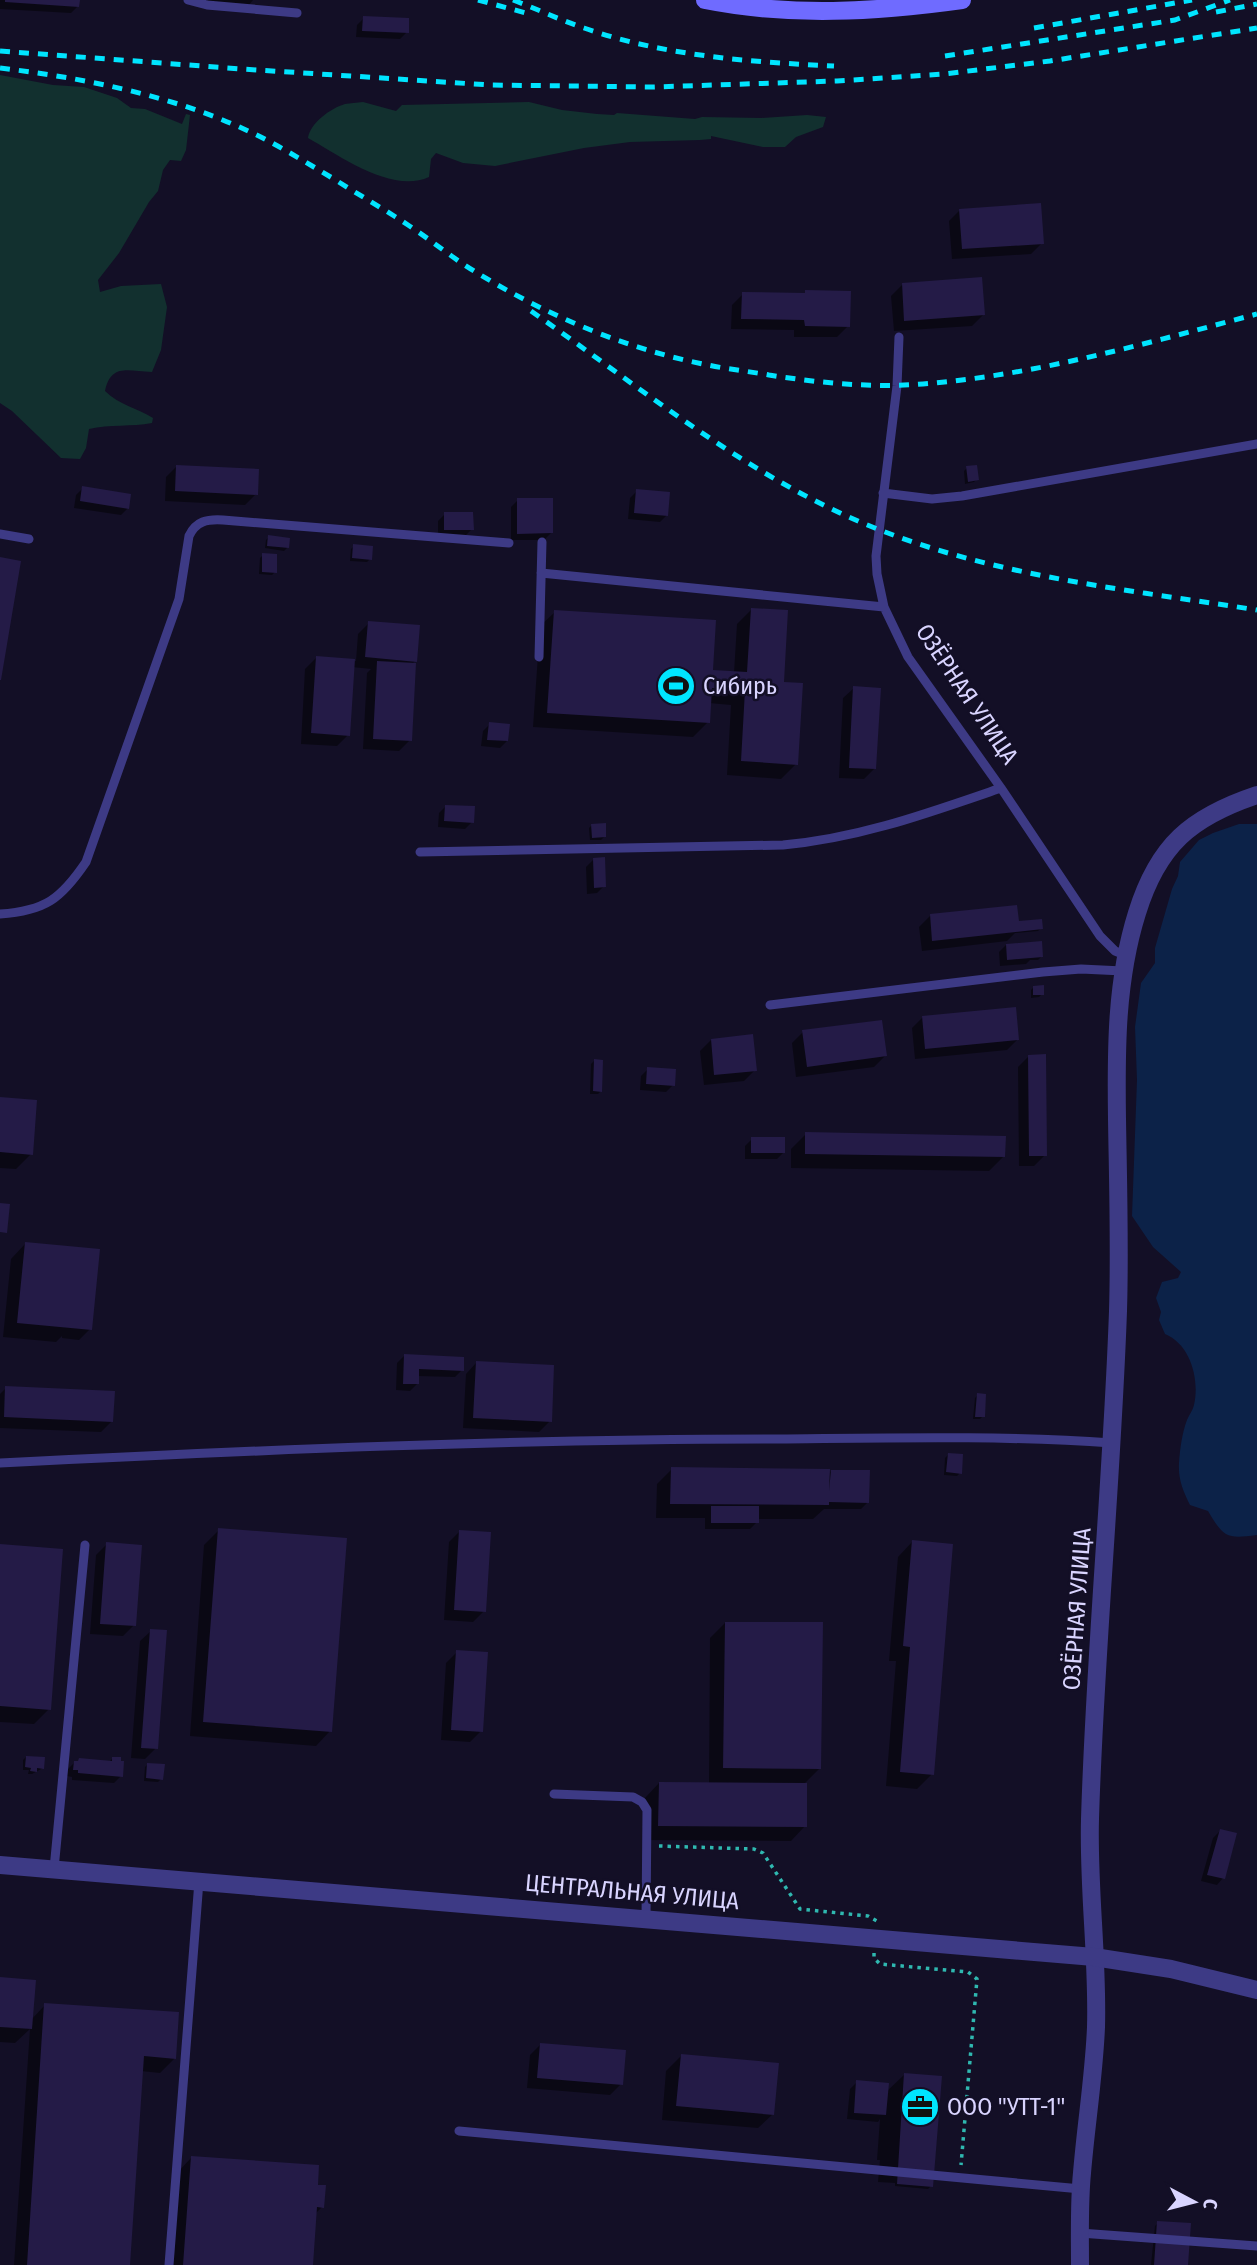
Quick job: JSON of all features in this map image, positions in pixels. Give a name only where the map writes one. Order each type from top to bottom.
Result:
[{"type":"main road","points":[[705,0],[771,10],[828,12],[962,0]]},
{"type":"street","name":"ОЗЁРНАЯ УЛИЦА","points":[[1080,2265],[1081,2189],[1094,2057],[1090,1822],[1112,1443],[1119,1246],[1116,1052],[1124,963],[1138,909],[1151,874],[1167,849],[1187,829],[1213,812],[1257,794]]},
{"type":"street","name":"ЦЕНТРАЛЬНАЯ УЛИЦА","points":[[0,1865],[1094,1956],[1171,1969],[1257,1990]]},
{"type":"lane","points":[[188,0],[206,5],[297,13]]},
{"type":"lane","name":"ОЗЁРНАЯ УЛИЦА","points":[[899,337],[897,386],[876,556],[884,607],[908,657],[1001,788],[1100,936],[1124,963]]},
{"type":"lane","points":[[883,493],[932,499],[962,496],[1257,444]]},
{"type":"lane","points":[[0,914],[37,909],[72,883],[86,862],[179,599],[192,528],[210,520],[223,520],[509,543]]},
{"type":"lane","points":[[0,534],[29,539]]},
{"type":"lane","points":[[539,657],[541,542]]},
{"type":"lane","points":[[541,573],[884,607]]},
{"type":"lane","points":[[420,852],[783,845],[824,841],[905,821],[1001,788]]},
{"type":"lane","points":[[770,1004],[1043,972],[1100,968],[1124,963]]},
{"type":"lane","points":[[0,1463],[223,1451],[591,1439],[1012,1438],[1112,1443]]},
{"type":"lane","points":[[54,1869],[85,1545]]},
{"type":"lane","points":[[554,1794],[633,1797],[642,1802],[647,1810],[646,1918]]},
{"type":"lane","points":[[169,2265],[199,1881]]},
{"type":"lane","points":[[459,2131],[1081,2189]]},
{"type":"lane","points":[[1080,2232],[1257,2246]]},
{"type":"path","points":[[647,1846],[754,1849],[763,1853],[800,1909],[873,1917],[877,1920],[874,1958],[880,1964],[968,1972],[978,1979],[960,2178]]},
{"type":"green space","points":[[0,75],[53,85],[84,87],[117,98],[131,108],[145,109],[182,124],[186,114],[190,115],[186,150],[181,161],[170,160],[163,170],[158,191],[119,253],[98,280],[100,292],[121,286],[161,284],[167,307],[161,350],[152,372],[116,372],[105,391],[116,400],[153,418],[152,423],[89,429],[86,448],[80,459],[61,458],[0,403]]},
{"type":"green space","points":[[363,102],[396,111],[402,105],[529,102],[562,110],[614,115],[617,113],[695,119],[807,115],[826,117],[823,127],[796,137],[785,147],[763,147],[711,136],[711,139],[630,142],[584,148],[495,166],[463,163],[436,153],[431,159],[429,177],[399,181],[367,171],[308,138],[317,122],[334,109],[345,104]]},
{"type":"water","points":[[1239,824],[1257,824],[1257,1535],[1239,1537],[1227,1535],[1208,1511],[1190,1505],[1182,1485],[1179,1469],[1181,1447],[1185,1425],[1194,1405],[1196,1384],[1187,1354],[1174,1339],[1165,1334],[1159,1320],[1161,1312],[1156,1298],[1162,1282],[1178,1278],[1181,1272],[1153,1247],[1132,1216],[1137,1080],[1135,1027],[1141,983],[1155,963],[1155,948],[1180,862],[1199,840]]},
{"type":"building","points":[[5,0],[80,0],[79,7]]},
{"type":"building","points":[[363,16],[409,18],[409,33],[362,31]]},
{"type":"building","points":[[1041,203],[1044,244],[962,249],[959,209]]},
{"type":"building","points":[[982,277],[985,315],[904,321],[902,283]]},
{"type":"building","points":[[805,290],[851,291],[850,327],[805,326],[804,320],[741,319],[742,292],[805,293]]},
{"type":"building","points":[[176,465],[259,469],[258,495],[175,491]]},
{"type":"building","points":[[977,465],[979,480],[968,482],[966,466]]},
{"type":"building","points":[[82,486],[131,494],[129,509],[80,501]]},
{"type":"building","points":[[636,489],[670,492],[668,516],[634,513]]},
{"type":"building","points":[[517,498],[553,498],[553,533],[517,534]]},
{"type":"building","points":[[444,512],[473,512],[474,530],[444,530]]},
{"type":"building","points":[[268,535],[290,538],[289,548],[267,546]]},
{"type":"building","points":[[353,544],[373,546],[372,560],[352,558]]},
{"type":"building","points":[[262,553],[277,554],[277,573],[262,572]]},
{"type":"building","points":[[0,557],[21,561],[1,680],[0,680]]},
{"type":"building","name":"Сибирь","points":[[751,608],[788,610],[784,682],[803,683],[798,765],[741,761],[745,690],[712,688],[710,723],[547,713],[554,610],[716,620],[713,670],[747,672]]},
{"type":"building","points":[[368,621],[420,625],[417,662],[365,657]]},
{"type":"building","points":[[316,656],[355,659],[350,736],[311,733]]},
{"type":"building","points":[[377,661],[416,663],[412,741],[373,739]]},
{"type":"building","points":[[853,686],[881,688],[876,769],[849,768]]},
{"type":"building","points":[[489,722],[510,724],[508,741],[487,740]]},
{"type":"building","points":[[445,805],[475,806],[474,823],[444,821]]},
{"type":"building","points":[[606,823],[606,837],[592,838],[591,824]]},
{"type":"building","points":[[605,857],[606,887],[594,888],[593,858]]},
{"type":"building","points":[[1017,905],[1019,921],[1042,919],[1043,929],[932,941],[930,914]]},
{"type":"building","points":[[1042,941],[1043,957],[1007,960],[1006,944]]},
{"type":"building","points":[[1044,985],[1044,995],[1033,995],[1033,986]]},
{"type":"building","points":[[1016,1007],[1019,1040],[925,1049],[922,1016]]},
{"type":"building","points":[[882,1020],[887,1056],[807,1067],[802,1030]]},
{"type":"building","points":[[753,1034],[757,1071],[714,1075],[711,1039]]},
{"type":"building","points":[[1046,1054],[1047,1156],[1029,1156],[1028,1055]]},
{"type":"building","points":[[594,1059],[603,1060],[602,1092],[593,1091]]},
{"type":"building","points":[[647,1067],[676,1069],[675,1086],[646,1084]]},
{"type":"building","points":[[0,1097],[37,1100],[33,1155],[0,1152]]},
{"type":"building","points":[[805,1132],[1006,1136],[1005,1157],[805,1154]]},
{"type":"building","points":[[751,1137],[785,1137],[785,1153],[751,1153]]},
{"type":"building","points":[[0,1203],[10,1204],[7,1233],[0,1232]]},
{"type":"building","points":[[25,1242],[100,1249],[92,1330],[17,1323]]},
{"type":"building","points":[[404,1354],[464,1357],[464,1371],[419,1369],[419,1384],[403,1384]]},
{"type":"building","points":[[476,1361],[554,1365],[552,1422],[473,1418]]},
{"type":"building","points":[[5,1386],[115,1391],[113,1422],[4,1417]]},
{"type":"building","points":[[977,1393],[986,1394],[985,1417],[975,1417]]},
{"type":"building","points":[[948,1453],[963,1454],[962,1474],[946,1472]]},
{"type":"building","points":[[671,1467],[830,1469],[829,1491],[831,1470],[870,1470],[869,1503],[670,1504]]},
{"type":"building","points":[[711,1506],[759,1506],[759,1523],[711,1523]]},
{"type":"building","points":[[218,1528],[347,1538],[332,1732],[203,1722]]},
{"type":"building","points":[[459,1530],[491,1532],[486,1612],[454,1610]]},
{"type":"building","points":[[912,1540],[953,1544],[934,1775],[900,1772],[910,1647],[903,1646]]},
{"type":"building","points":[[106,1542],[142,1545],[136,1626],[100,1624]]},
{"type":"building","points":[[0,1544],[63,1549],[51,1710],[0,1706]]},
{"type":"building","points":[[725,1622],[823,1622],[821,1769],[723,1768]]},
{"type":"building","points":[[150,1629],[167,1630],[158,1749],[141,1748]]},
{"type":"building","points":[[456,1650],[488,1652],[483,1732],[451,1730]]},
{"type":"building","points":[[26,1756],[45,1757],[44,1769],[30,1771],[31,1768],[25,1767]]},
{"type":"building","points":[[112,1757],[121,1757],[121,1761],[124,1761],[123,1777],[78,1773],[78,1770],[73,1770],[74,1761],[79,1758],[112,1761]]},
{"type":"building","points":[[147,1763],[165,1764],[163,1780],[146,1778]]},
{"type":"building","points":[[659,1782],[807,1783],[807,1827],[658,1826]]},
{"type":"building","points":[[1220,1829],[1237,1833],[1225,1879],[1207,1875]]},
{"type":"building","points":[[0,1977],[36,1980],[32,2029],[0,2027]]},
{"type":"building","points":[[44,2003],[179,2012],[176,2059],[144,2056],[130,2265],[27,2265]]},
{"type":"building","points":[[540,2043],[626,2050],[623,2085],[537,2078]]},
{"type":"building","points":[[681,2054],[779,2063],[774,2115],[676,2106]]},
{"type":"building","name":"ООО \"УТТ-1\"","points":[[904,2073],[942,2076],[933,2187],[897,2184]]},
{"type":"building","points":[[856,2080],[889,2083],[886,2115],[854,2113]]},
{"type":"building","points":[[191,2156],[319,2165],[318,2185],[326,2185],[324,2208],[317,2207],[313,2265],[183,2265]]},
{"type":"building","points":[[1157,2221],[1191,2223],[1188,2265],[1154,2265]]},
{"type":"railway","points":[[478,0],[526,13]]},
{"type":"railway","points":[[513,0],[584,28],[645,45],[739,60],[834,66]]},
{"type":"railway","points":[[1034,28],[1192,0]]},
{"type":"railway","points":[[945,56],[1175,20],[1230,0]]},
{"type":"railway","points":[[1216,12],[1257,4]]},
{"type":"railway","points":[[0,51],[490,85],[654,87],[837,81],[944,74],[1050,61],[1257,28]]},
{"type":"railway","points":[[0,68],[126,90],[217,118],[257,135],[302,160],[399,219],[474,271],[528,301],[614,339],[711,366],[788,378],[865,385],[966,380],[1050,366],[1257,314]]},
{"type":"railway","points":[[531,311],[742,459],[787,486],[880,530],[972,560],[1019,571],[1257,610]]},
{"type":"place","name":"Сибирь","points":[[676,686]]},
{"type":"place","name":"ООО \"УТТ-1\"","points":[[920,2107]]}]
